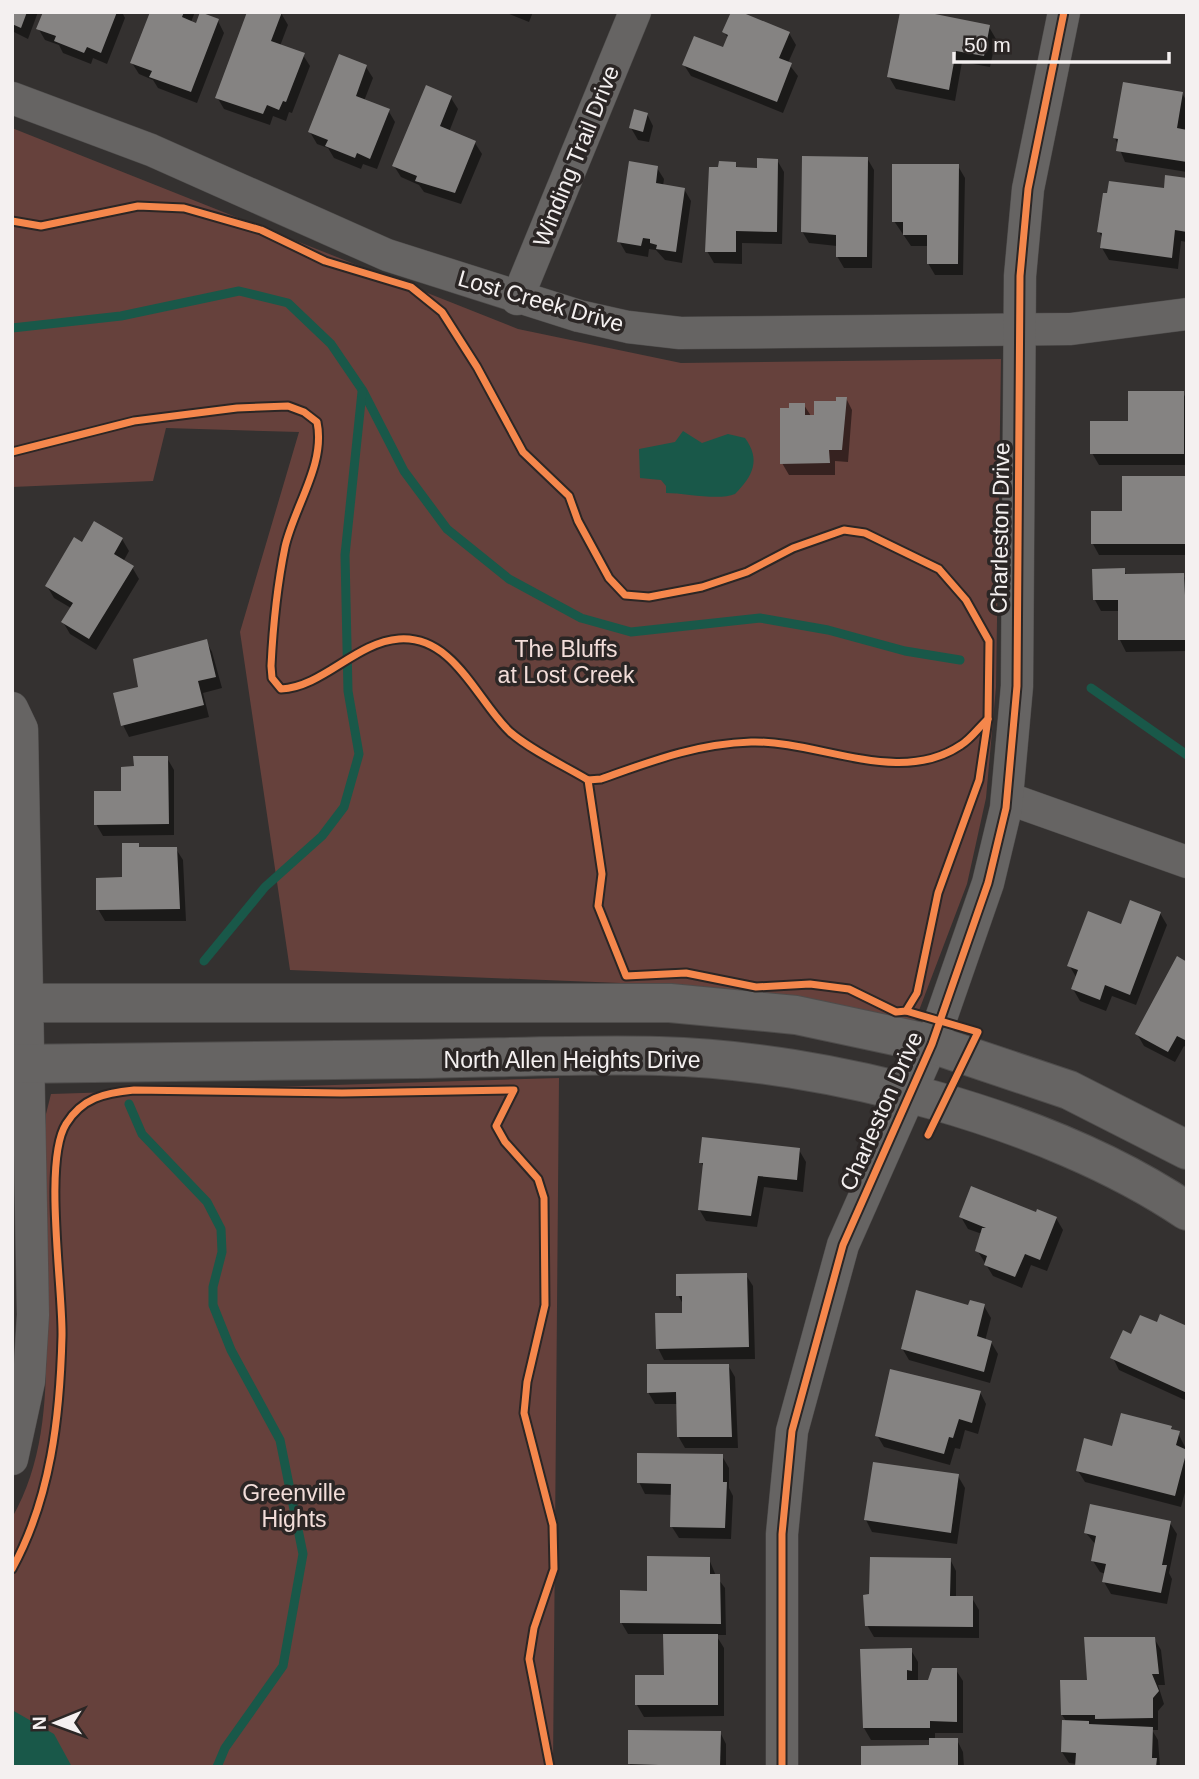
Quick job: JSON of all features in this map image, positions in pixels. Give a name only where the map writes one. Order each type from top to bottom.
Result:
[{"type":"main road","points":[[21,1003],[670,1003],[796,1015],[932,1044],[1069,1090],[1187,1150]]},
{"type":"main road","name":"North Allen Heights Drive","points":[[21,1064],[660,1056],[786,1067],[910,1094],[1050,1140],[1157,1191],[1187,1211]]},
{"type":"street","name":"Winding Trail Drive","points":[[517,299],[635,12]]},
{"type":"street","name":"Charleston Drive","points":[[782,1767],[782,1534],[792,1432],[843,1245],[932,1044],[988,883],[1007,798],[1017,687],[1020,276],[1028,189],[1064,12]]},
{"type":"street","name":"Lost Creek Drive","points":[[12,98],[151,150],[387,255],[517,299],[628,327],[680,333],[1071,329],[1187,314]]},
{"type":"street","points":[[12,708],[22,729],[23,1315],[29,1381],[12,1460]]},
{"type":"street","points":[[1007,798],[1187,862]]},
{"type":"green space","name":"The Bluffs at Lost Creek","points":[[12,128],[518,329],[681,363],[1001,359],[996,687],[986,798],[967,884],[915,1021],[670,985],[290,970],[240,632],[299,432],[166,428],[153,481],[12,487]]},
{"type":"green space","name":"Greenville Hights","points":[[559,1078],[553,1767],[12,1767],[12,1518],[34,1464],[44,1407],[46,1114],[51,1094]]},
{"type":"shaded area","points":[[683,431],[702,443],[728,434],[745,438],[753,453],[753,467],[735,494],[711,497],[666,493],[666,486],[661,480],[640,478],[639,449],[675,442]]},
{"type":"shaded area","points":[[12,1710],[54,1734],[72,1767],[12,1767]]},
{"type":"building","points":[[12,12],[27,12],[21,28],[12,24]]},
{"type":"building","points":[[43,12],[117,12],[101,53],[87,47],[84,53],[54,41],[56,36],[36,29]]},
{"type":"building","points":[[150,12],[184,12],[182,17],[196,23],[200,12],[219,19],[191,92],[149,77],[152,71],[130,63]]},
{"type":"building","points":[[247,12],[282,12],[271,41],[305,53],[286,102],[283,101],[279,110],[267,105],[263,114],[215,98]]},
{"type":"building","points":[[731,12],[741,12],[790,32],[779,58],[792,63],[777,102],[682,65],[694,36],[723,47],[728,35],[722,32]]},
{"type":"building","points":[[900,12],[925,12],[990,25],[984,56],[956,51],[949,90],[887,77]]},
{"type":"building","points":[[339,54],[367,65],[356,96],[390,109],[370,159],[357,153],[355,158],[325,146],[328,140],[308,132]]},
{"type":"building","points":[[1123,82],[1183,92],[1177,128],[1187,130],[1187,162],[1116,151],[1118,139],[1113,138]]},
{"type":"building","points":[[426,85],[452,96],[440,126],[476,141],[455,193],[415,181],[417,176],[392,166]]},
{"type":"building","points":[[634,109],[648,113],[643,132],[629,128]]},
{"type":"building","points":[[802,156],[868,157],[867,257],[836,257],[836,235],[801,232]]},
{"type":"building","points":[[757,158],[778,159],[777,232],[736,231],[736,252],[705,252],[709,167],[718,167],[719,161],[736,162],[736,167],[757,168]]},
{"type":"building","points":[[629,161],[658,166],[656,183],[685,188],[676,252],[656,249],[657,245],[650,243],[650,239],[643,238],[641,246],[617,242]]},
{"type":"building","points":[[892,164],[959,164],[958,264],[927,264],[927,235],[903,235],[903,222],[892,222]]},
{"type":"building","points":[[1165,175],[1187,178],[1187,232],[1175,230],[1172,258],[1100,248],[1102,233],[1097,232],[1103,193],[1107,193],[1109,181],[1164,188]]},
{"type":"building","points":[[1128,391],[1184,391],[1184,454],[1090,454],[1090,421],[1128,421]]},
{"type":"building","points":[[836,397],[847,397],[842,450],[829,450],[830,463],[780,464],[780,408],[789,408],[789,403],[805,403],[805,415],[814,415],[814,401],[836,401]]},
{"type":"building","points":[[1122,476],[1187,476],[1187,544],[1091,544],[1091,511],[1122,511]]},
{"type":"building","points":[[94,521],[123,538],[114,554],[134,566],[89,639],[61,622],[73,603],[45,586],[74,537],[82,542]]},
{"type":"building","points":[[1125,568],[1125,574],[1184,573],[1187,640],[1118,640],[1118,600],[1093,600],[1092,569]]},
{"type":"building","points":[[207,639],[216,677],[198,681],[204,705],[121,726],[113,693],[138,687],[133,659]]},
{"type":"building","points":[[133,756],[168,756],[169,824],[94,825],[94,791],[121,791],[121,767],[134,766]]},
{"type":"building","points":[[122,843],[139,843],[139,847],[177,847],[180,909],[96,910],[96,878],[122,877]]},
{"type":"building","points":[[1130,900],[1161,912],[1130,995],[1105,985],[1100,1000],[1071,989],[1078,970],[1067,966],[1088,911],[1121,924]]},
{"type":"building","points":[[1177,956],[1187,962],[1187,1041],[1177,1036],[1168,1052],[1135,1034]]},
{"type":"building","points":[[702,1137],[800,1148],[797,1180],[758,1176],[751,1216],[698,1210],[703,1163],[699,1163]]},
{"type":"building","points":[[971,1186],[1036,1212],[1037,1209],[1057,1217],[1040,1260],[1025,1254],[1015,1277],[984,1265],[987,1256],[975,1251],[982,1228],[986,1228],[959,1217]]},
{"type":"building","points":[[747,1273],[749,1347],[656,1349],[655,1313],[682,1313],[682,1296],[676,1296],[676,1274]]},
{"type":"building","points":[[916,1290],[968,1305],[970,1300],[985,1304],[977,1336],[992,1341],[984,1372],[901,1349]]},
{"type":"building","points":[[1160,1314],[1187,1326],[1187,1393],[1110,1358],[1123,1330],[1131,1334],[1140,1315],[1157,1322]]},
{"type":"building","points":[[647,1364],[729,1364],[732,1437],[677,1437],[676,1392],[647,1393]]},
{"type":"building","points":[[890,1369],[981,1391],[972,1423],[959,1419],[953,1438],[949,1437],[944,1454],[875,1436]]},
{"type":"building","points":[[1121,1413],[1172,1426],[1171,1429],[1180,1431],[1176,1445],[1187,1450],[1175,1496],[1076,1471],[1084,1438],[1112,1446]]},
{"type":"building","points":[[637,1453],[723,1454],[723,1482],[727,1482],[725,1528],[670,1527],[671,1484],[637,1483]]},
{"type":"building","points":[[873,1462],[959,1474],[951,1533],[864,1520]]},
{"type":"building","points":[[1090,1504],[1171,1521],[1162,1565],[1167,1565],[1161,1593],[1102,1582],[1106,1564],[1091,1561],[1096,1536],[1084,1533]]},
{"type":"building","points":[[647,1556],[710,1557],[710,1574],[720,1574],[721,1624],[620,1623],[620,1590],[647,1591]]},
{"type":"building","points":[[870,1557],[951,1558],[950,1596],[973,1596],[973,1627],[865,1626],[863,1595],[869,1594]]},
{"type":"building","points":[[663,1634],[718,1634],[718,1705],[635,1705],[635,1675],[664,1675]]},
{"type":"building","points":[[1084,1637],[1155,1637],[1159,1674],[1152,1674],[1159,1691],[1153,1698],[1153,1718],[1095,1719],[1095,1715],[1061,1715],[1060,1680],[1087,1680]]},
{"type":"building","points":[[912,1648],[912,1671],[907,1670],[907,1680],[928,1680],[932,1668],[957,1668],[957,1722],[930,1721],[930,1728],[863,1728],[860,1649]]},
{"type":"building","points":[[1062,1720],[1153,1727],[1152,1758],[1157,1758],[1156,1767],[1075,1767],[1076,1753],[1061,1752]]},
{"type":"building","points":[[628,1730],[721,1731],[720,1767],[628,1764]]},
{"type":"building","points":[[929,1738],[958,1738],[958,1767],[861,1767],[861,1746],[929,1745]]},
{"type":"waterway","points":[[12,328],[121,316],[239,291],[288,303],[331,344],[363,391],[404,471],[447,529],[509,579],[581,618],[631,632],[760,618],[828,630],[905,651],[960,660]]},
{"type":"waterway","points":[[204,961],[265,887],[322,836],[344,807],[359,754],[348,691],[345,555],[362,392]]},
{"type":"waterway","points":[[1091,688],[1187,755]]},
{"type":"waterway","points":[[129,1104],[142,1134],[207,1202],[221,1229],[222,1252],[213,1287],[213,1305],[231,1350],[280,1440],[303,1554],[283,1666],[225,1748],[217,1767]]},
{"type":"cycle path","points":[[782,1767],[782,1534],[792,1431],[843,1245],[932,1044],[988,883],[1006,808],[1017,686],[1020,276],[1028,189],[1064,12]]},
{"type":"cycle path","points":[[12,221],[41,226],[138,206],[184,208],[261,230],[325,261],[411,287],[442,312],[477,367],[523,452],[569,496],[578,521],[609,578],[625,595],[649,597],[702,587],[747,572],[793,548],[844,530],[865,533],[939,569],[966,600],[989,641],[988,719],[979,780],[938,893],[917,993],[906,1011],[896,1012],[849,989],[810,984],[756,987],[686,973],[626,976],[598,906],[602,874],[588,780]]},
{"type":"cycle path","points":[[12,452],[134,421],[237,408],[288,406],[304,412],[317,422],[319,438],[313,469],[285,547],[274,621],[272,678],[281,689],[296,686],[311,681],[383,642],[399,639],[418,641],[435,647],[450,658],[510,732],[538,752],[588,780],[601,779],[692,750],[731,743],[777,743],[885,762],[912,762],[937,757],[961,745],[988,719]]},
{"type":"cycle path","points":[[906,1011],[978,1032],[928,1135]]},
{"type":"cycle path","points":[[12,1569],[36,1514],[56,1426],[62,1336],[56,1226],[56,1166],[59,1142],[66,1124],[79,1108],[104,1095],[134,1090],[342,1093],[514,1090],[496,1126],[505,1142],[538,1179],[544,1198],[545,1305],[527,1382],[524,1413],[553,1525],[554,1569],[534,1628],[529,1659],[550,1767]]}]
